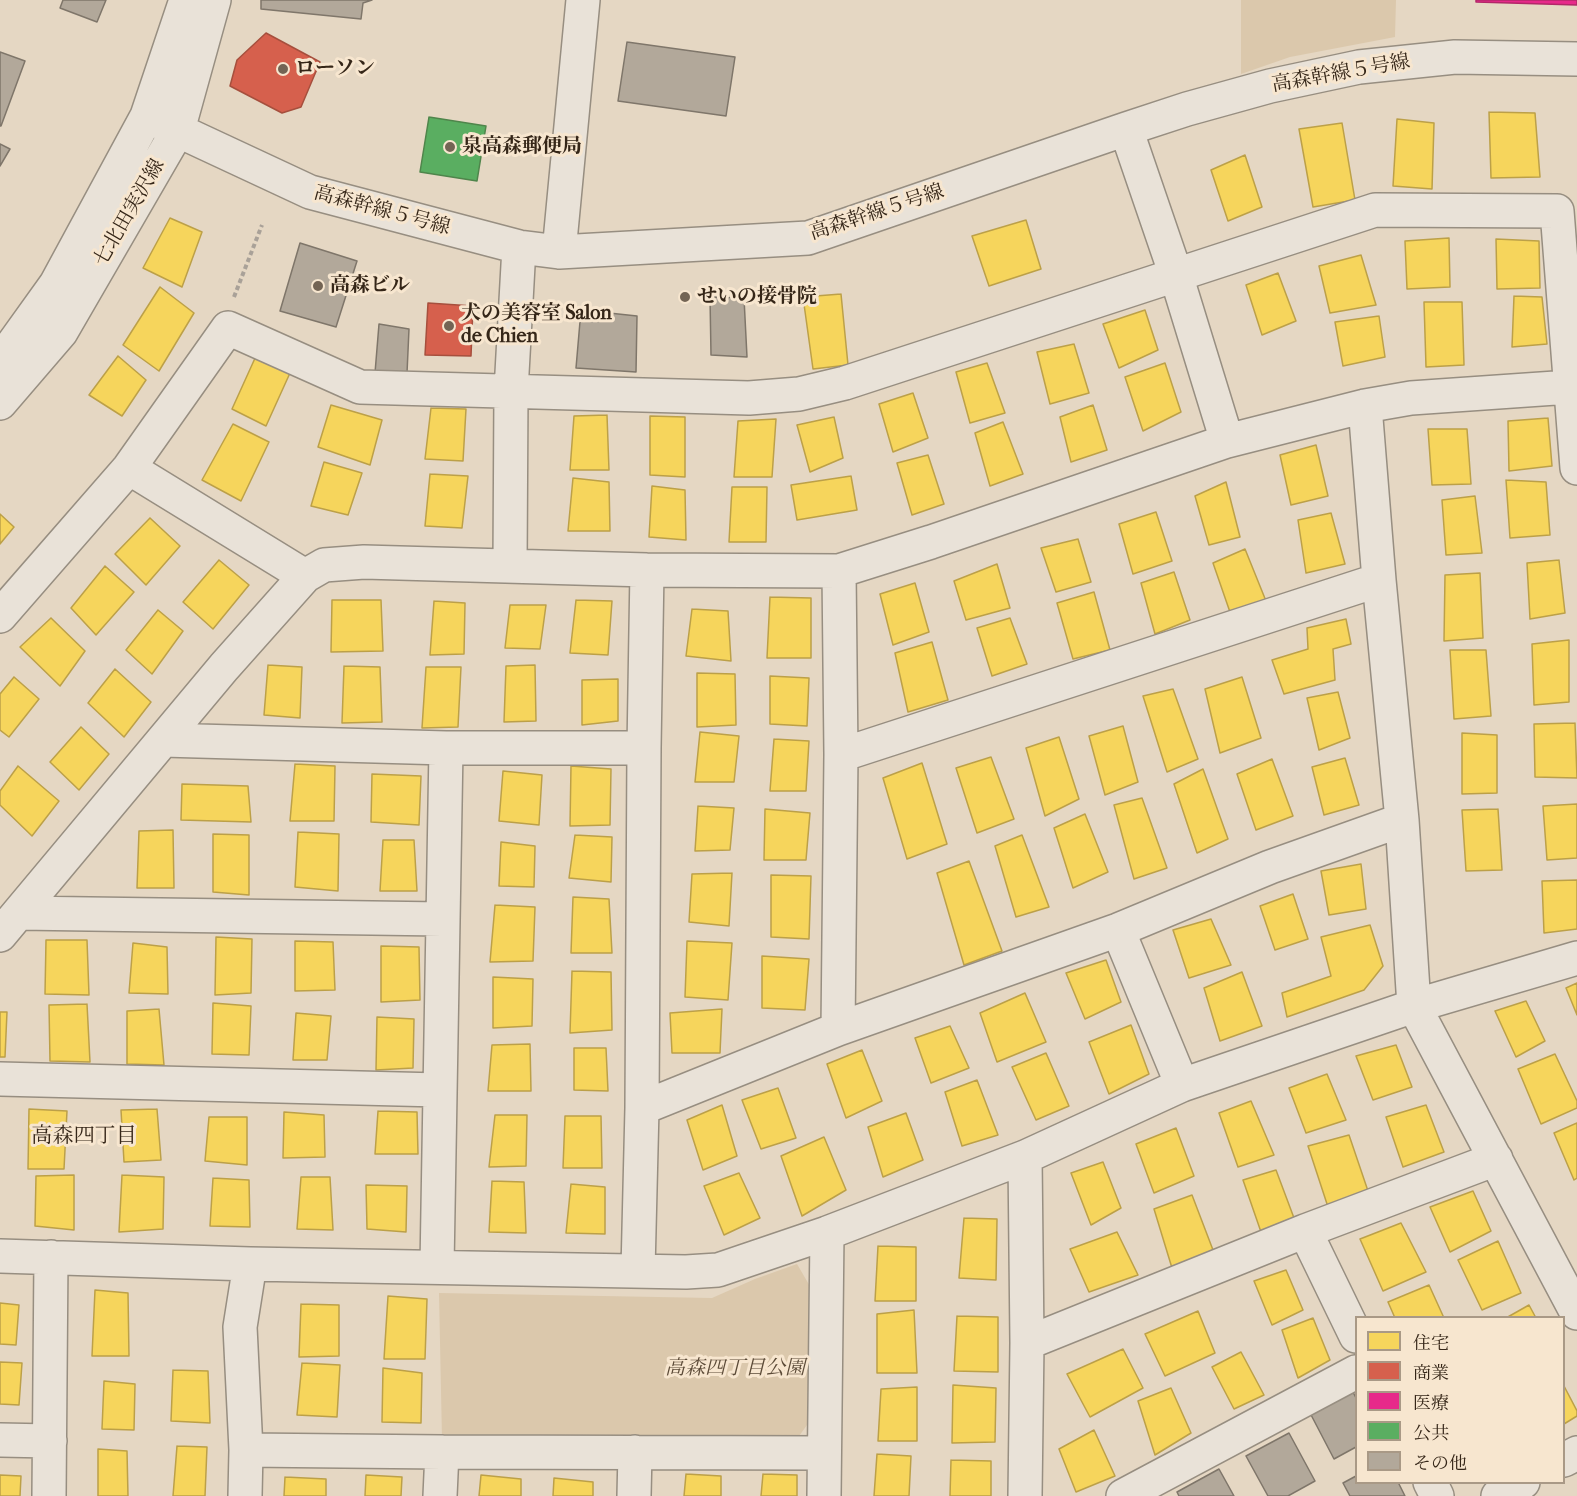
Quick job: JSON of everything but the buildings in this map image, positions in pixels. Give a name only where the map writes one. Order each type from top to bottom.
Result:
[{"type":"street","points":[[0,362],[56,284],[147,116],[186,0]]},
{"type":"street","name":"七北田実沢線","points":[[0,403],[61,332],[178,130],[214,0]]},
{"type":"street","points":[[559,252],[583,0]]},
{"type":"street","name":"高森幹線５号線","points":[[147,116],[310,192],[519,247],[559,252],[808,238],[1126,129],[1270,86],[1359,67],[1455,57],[1577,59]]},
{"type":"street","points":[[1126,129],[1176,275],[1227,441]]},
{"type":"street","points":[[0,616],[129,468],[228,328],[360,387],[749,398],[799,394],[845,383],[1375,210],[1557,211],[1577,468]]},
{"type":"street","points":[[510,566],[511,391],[519,247]]},
{"type":"street","points":[[9,924],[224,667],[305,576],[324,565],[364,562],[647,570],[839,571],[1227,441],[1365,406],[1411,398],[1570,387]]},
{"type":"street","points":[[1365,406],[1402,820],[1414,1006],[1577,1312]]},
{"type":"street","points":[[129,468],[305,576]]},
{"type":"street","points":[[638,1270],[642,1108],[647,570]]},
{"type":"street","points":[[838,1029],[841,756],[839,571]]},
{"type":"street","points":[[841,756],[1379,580]]},
{"type":"street","points":[[163,740],[446,748],[644,748]]},
{"type":"street","points":[[437,1266],[446,748]]},
{"type":"street","points":[[642,1108],[838,1029],[1118,930],[1270,867],[1402,820]]},
{"type":"street","points":[[9,924],[442,918]]},
{"type":"street","points":[[1118,930],[1182,1085]]},
{"type":"street","points":[[0,1256],[250,1264],[686,1272],[718,1270],[827,1233],[1025,1157],[1182,1085],[1414,1006],[1577,958]]},
{"type":"street","points":[[0,1079],[439,1090]]},
{"type":"street","points":[[1024,1496],[1027,1343],[1025,1157]]},
{"type":"street","points":[[1027,1343],[1305,1231],[1496,1159]]},
{"type":"street","points":[[1305,1231],[1355,1334]]},
{"type":"street","points":[[824,1496],[827,1233]]},
{"type":"street","points":[[49,1496],[51,1257]]},
{"type":"street","points":[[245,1496],[246,1450],[240,1327],[250,1264]]},
{"type":"street","points":[[1123,1496],[1355,1373]]},
{"type":"street","points":[[0,1440],[50,1441]]},
{"type":"street","points":[[246,1450],[824,1452]]},
{"type":"street","points":[[440,1496],[442,1452]]},
{"type":"street","points":[[634,1496],[635,1452]]},
{"type":"street","points":[[1498,1496],[1519,1484]]},
{"type":"path","points":[[228,328],[226,318],[261,225]]},
{"type":"green space","points":[[1241,0],[1396,0],[1395,37],[1290,57],[1241,74]]},
{"type":"green space","name":"高森四丁目公園","points":[[797,1264],[811,1288],[807,1425],[794,1443],[442,1439],[439,1293],[712,1298]]},
{"type":"place","name":"ローソン","points":[[283,69]]},
{"type":"place","name":"泉高森郵便局","points":[[450,147]]},
{"type":"place","name":"高森ビル","points":[[318,286]]},
{"type":"place","name":"せいの接骨院","points":[[685,297]]},
{"type":"place","name":"犬の美容室 Salon de Chien","points":[[449,326]]},
{"type":"district","name":"高森四丁目","points":[[84,1137]]}]
